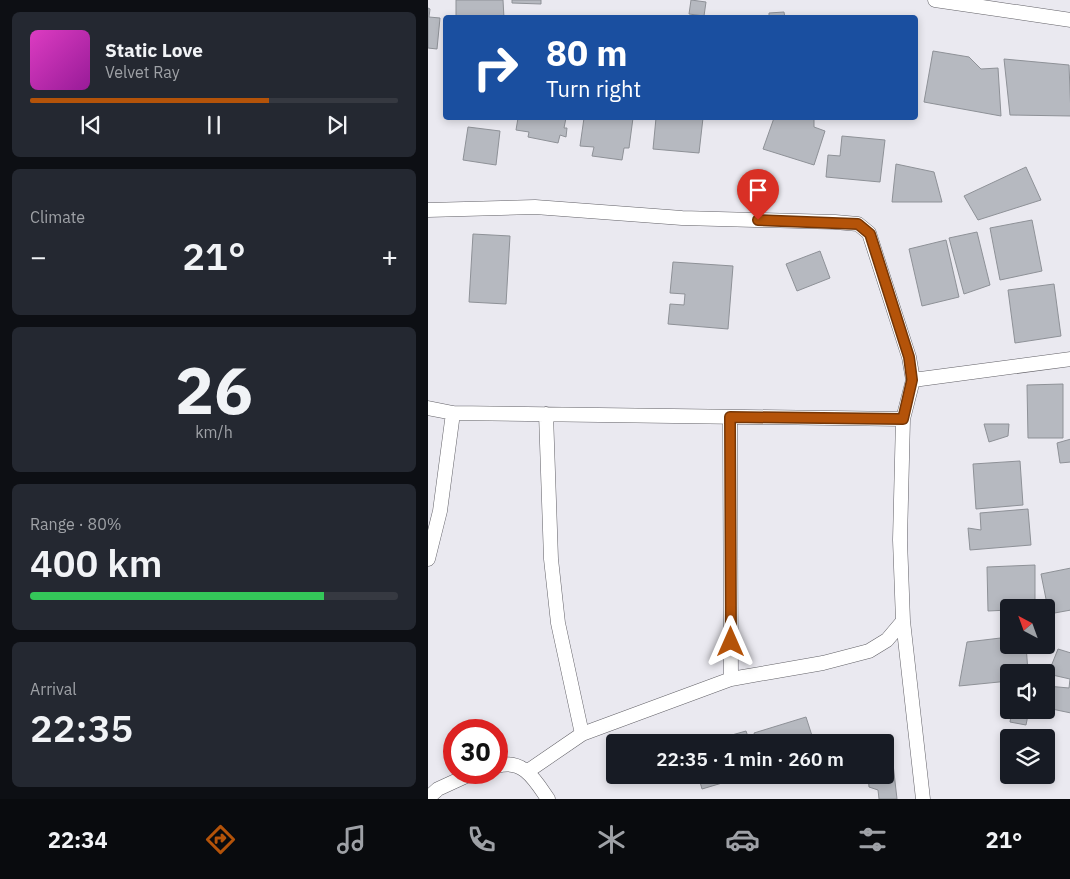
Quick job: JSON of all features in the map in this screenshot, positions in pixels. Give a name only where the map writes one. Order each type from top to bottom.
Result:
[{"type":"street","points":[[935,0],[1070,20]]},
{"type":"street","points":[[428,210],[535,207],[682,218],[858,224],[870,234],[909,357],[912,380],[903,419],[900,540],[904,621],[923,799]]},
{"type":"street","points":[[912,380],[1070,359]]},
{"type":"street","points":[[428,408],[453,413],[903,419]]},
{"type":"street","points":[[428,559],[440,511],[453,413]]},
{"type":"street","points":[[546,414],[551,559],[558,623],[582,734]]},
{"type":"street","points":[[730,417],[731,680]]},
{"type":"street","points":[[528,771],[582,734],[731,680],[823,663],[869,651],[887,640],[904,621]]},
{"type":"street","points":[[508,764],[528,771],[548,799]]},
{"type":"street","points":[[428,798],[438,789],[449,784]]},
{"type":"building","points":[[456,0],[503,0],[504,15],[456,15]]},
{"type":"building","points":[[512,0],[541,0],[541,4],[512,3]]},
{"type":"building","points":[[691,0],[706,2],[704,15],[689,14]]},
{"type":"building","points":[[428,8],[430,9],[429,17],[440,18],[437,49],[428,48]]},
{"type":"building","points":[[784,12],[784,15],[769,15],[769,13]]},
{"type":"building","points":[[933,51],[969,57],[981,69],[998,68],[1001,116],[924,102]]},
{"type":"building","points":[[1004,59],[1069,65],[1071,116],[1010,115]]},
{"type":"building","points":[[518,120],[566,120],[564,128],[567,128],[566,137],[560,135],[558,143],[528,137],[529,132],[516,130]]},
{"type":"building","points":[[584,120],[633,120],[629,148],[624,148],[622,160],[592,156],[594,147],[580,146]]},
{"type":"building","points":[[656,120],[703,120],[699,153],[653,149]]},
{"type":"building","points":[[773,120],[814,120],[814,127],[825,131],[814,165],[763,149]]},
{"type":"building","points":[[468,127],[500,131],[496,165],[463,160]]},
{"type":"building","points":[[842,136],[885,140],[880,182],[826,177],[828,155],[840,156]]},
{"type":"building","points":[[896,164],[934,172],[942,202],[892,202]]},
{"type":"building","points":[[1026,167],[1041,200],[978,220],[964,196]]},
{"type":"building","points":[[1032,220],[1042,271],[1000,280],[990,228]]},
{"type":"building","points":[[977,232],[990,285],[964,294],[949,238]]},
{"type":"building","points":[[473,234],[510,236],[506,304],[469,302]]},
{"type":"building","points":[[946,240],[959,297],[922,306],[909,249]]},
{"type":"building","points":[[820,251],[830,278],[797,291],[786,264]]},
{"type":"building","points":[[673,262],[733,266],[728,329],[668,324],[670,304],[684,305],[685,294],[670,293]]},
{"type":"building","points":[[1054,284],[1061,336],[1015,343],[1008,290]]},
{"type":"building","points":[[1063,384],[1063,438],[1028,438],[1027,385]]},
{"type":"building","points":[[984,424],[1009,424],[1008,436],[989,442]]},
{"type":"building","points":[[1071,439],[1071,462],[1060,463],[1057,443]]},
{"type":"building","points":[[1020,461],[1023,505],[976,509],[973,464]]},
{"type":"building","points":[[1028,509],[1031,545],[970,550],[968,528],[981,530],[980,513]]},
{"type":"building","points":[[1035,565],[1035,599],[1000,599],[1000,610],[988,611],[987,567]]},
{"type":"building","points":[[1071,568],[1071,610],[1056,613],[1056,599],[1046,599],[1041,574]]},
{"type":"building","points":[[1000,638],[1000,654],[1027,654],[1027,664],[1000,664],[1000,682],[959,686],[967,642]]},
{"type":"building","points":[[1058,649],[1071,653],[1071,713],[1055,710],[1055,687],[1069,688],[1070,679],[1055,676],[1055,664],[1052,664]]},
{"type":"building","points":[[806,717],[811,734],[754,734]]},
{"type":"building","points":[[1010,719],[1027,719],[1026,725],[1010,722]]},
{"type":"building","points":[[746,731],[747,734],[735,734]]},
{"type":"building","points":[[894,773],[897,799],[879,799],[878,790],[869,787],[869,784],[894,784]]},
{"type":"building","points":[[701,784],[719,784],[702,789]]},
{"type":"route","points":[[731,642],[730,417],[903,419],[912,380],[909,357],[870,234],[858,224],[758,220]]}]
